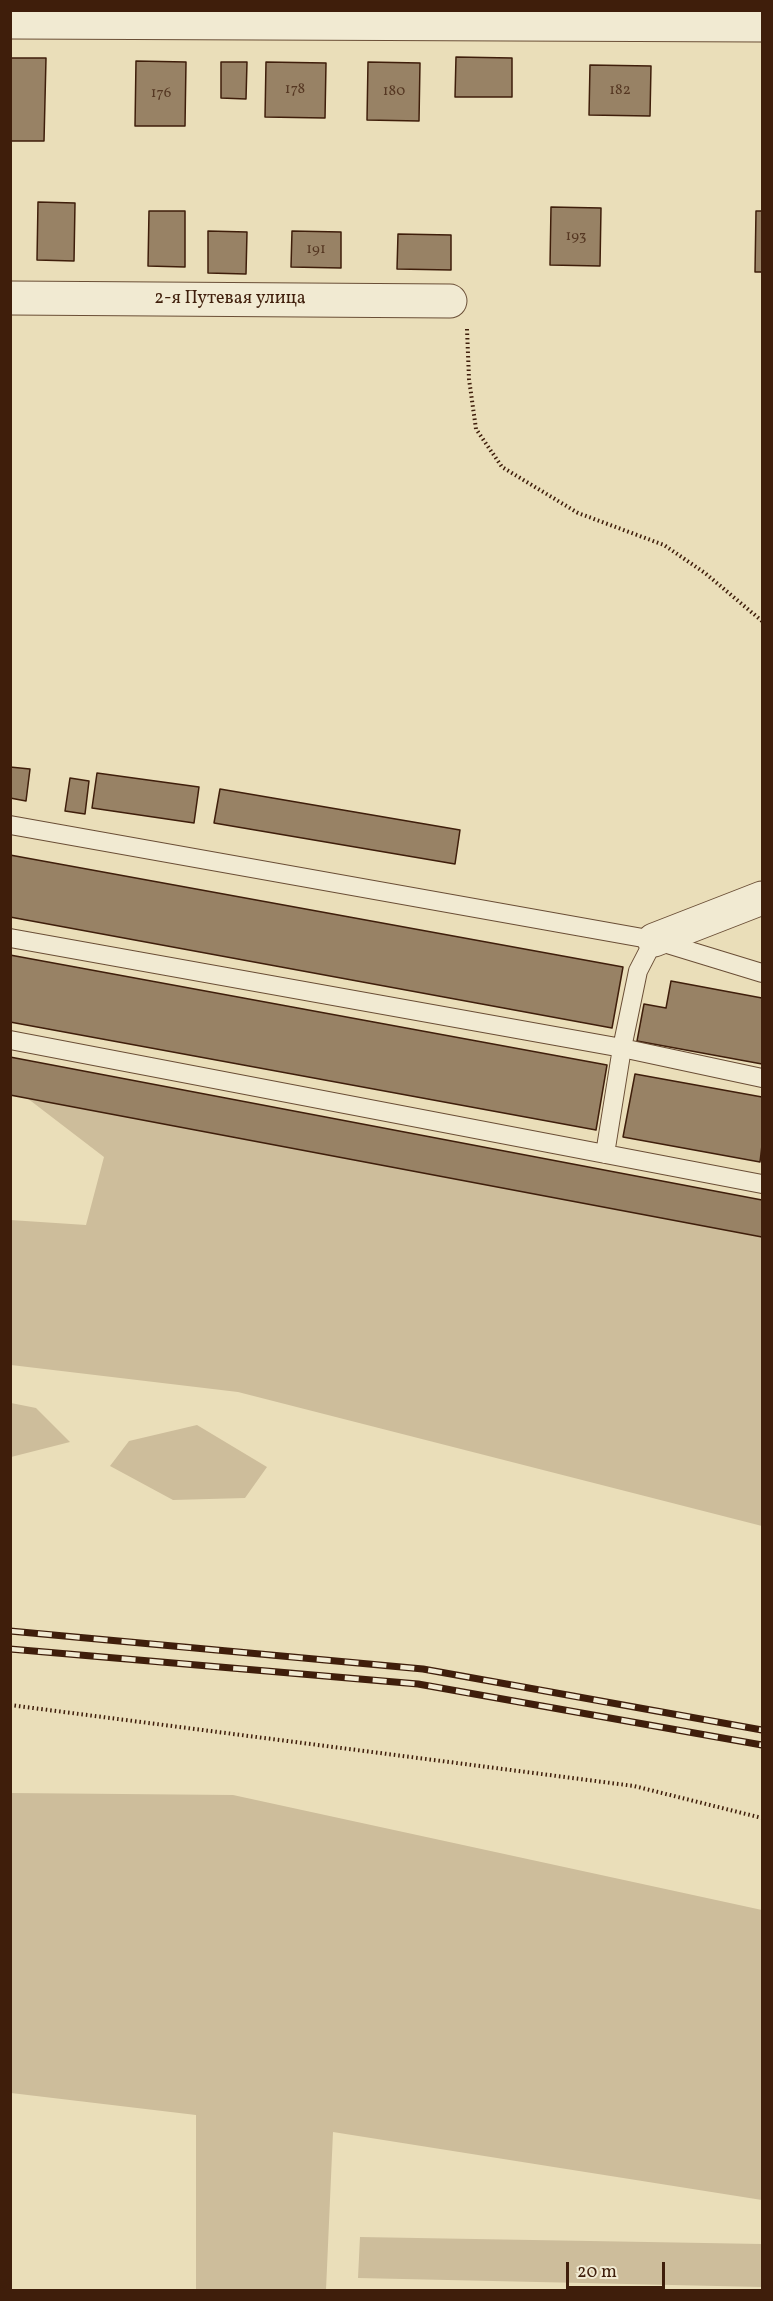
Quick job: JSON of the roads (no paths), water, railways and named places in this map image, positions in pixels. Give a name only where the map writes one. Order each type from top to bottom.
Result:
[{"type":"street","points":[[10,22],[528,17],[762,25]]},
{"type":"street","name":"2-я Путевая улица","points":[[10,298],[450,301]]},
{"type":"street","points":[[654,940],[762,898]]},
{"type":"lane","points":[[10,825],[654,940],[762,973]]},
{"type":"lane","points":[[10,938],[622,1048],[762,1078]]},
{"type":"lane","points":[[605,1154],[622,1048],[638,971],[654,940]]},
{"type":"lane","points":[[10,1040],[762,1184]]},
{"type":"railway","points":[[10,1631],[423,1669],[762,1730]]},
{"type":"railway","points":[[10,1649],[418,1684],[762,1745]]}]
